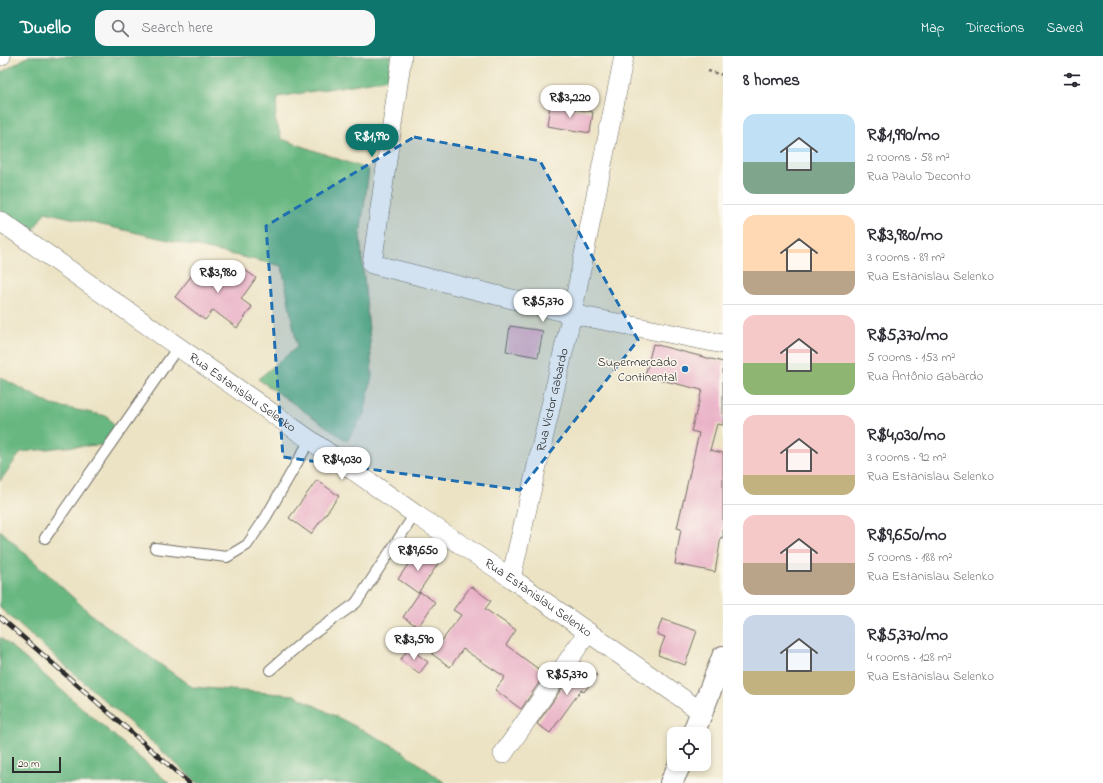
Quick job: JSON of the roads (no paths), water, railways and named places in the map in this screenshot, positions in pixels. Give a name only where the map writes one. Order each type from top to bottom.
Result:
[{"type":"main road","points":[[696,727],[703,713],[723,657]]},
{"type":"main road","points":[[671,783],[677,771]]},
{"type":"street","points":[[402,56],[372,264],[572,314],[723,344]]},
{"type":"street","name":"Rua Victor Gabardo","points":[[511,578],[572,314],[624,56]]},
{"type":"street","name":"Rua Estanislau Selenko","points":[[0,221],[310,440],[511,578],[703,713]]},
{"type":"street","points":[[503,754],[588,632]]},
{"type":"lane","points":[[45,538],[178,347]]},
{"type":"lane","points":[[155,548],[227,557],[247,545],[266,517],[310,440]]},
{"type":"lane","points":[[270,670],[306,639],[356,603],[416,514]]},
{"type":"railway","points":[[0,617],[189,783]]},
{"type":"place","name":"Supermercado Continental","points":[[685,369]]}]
